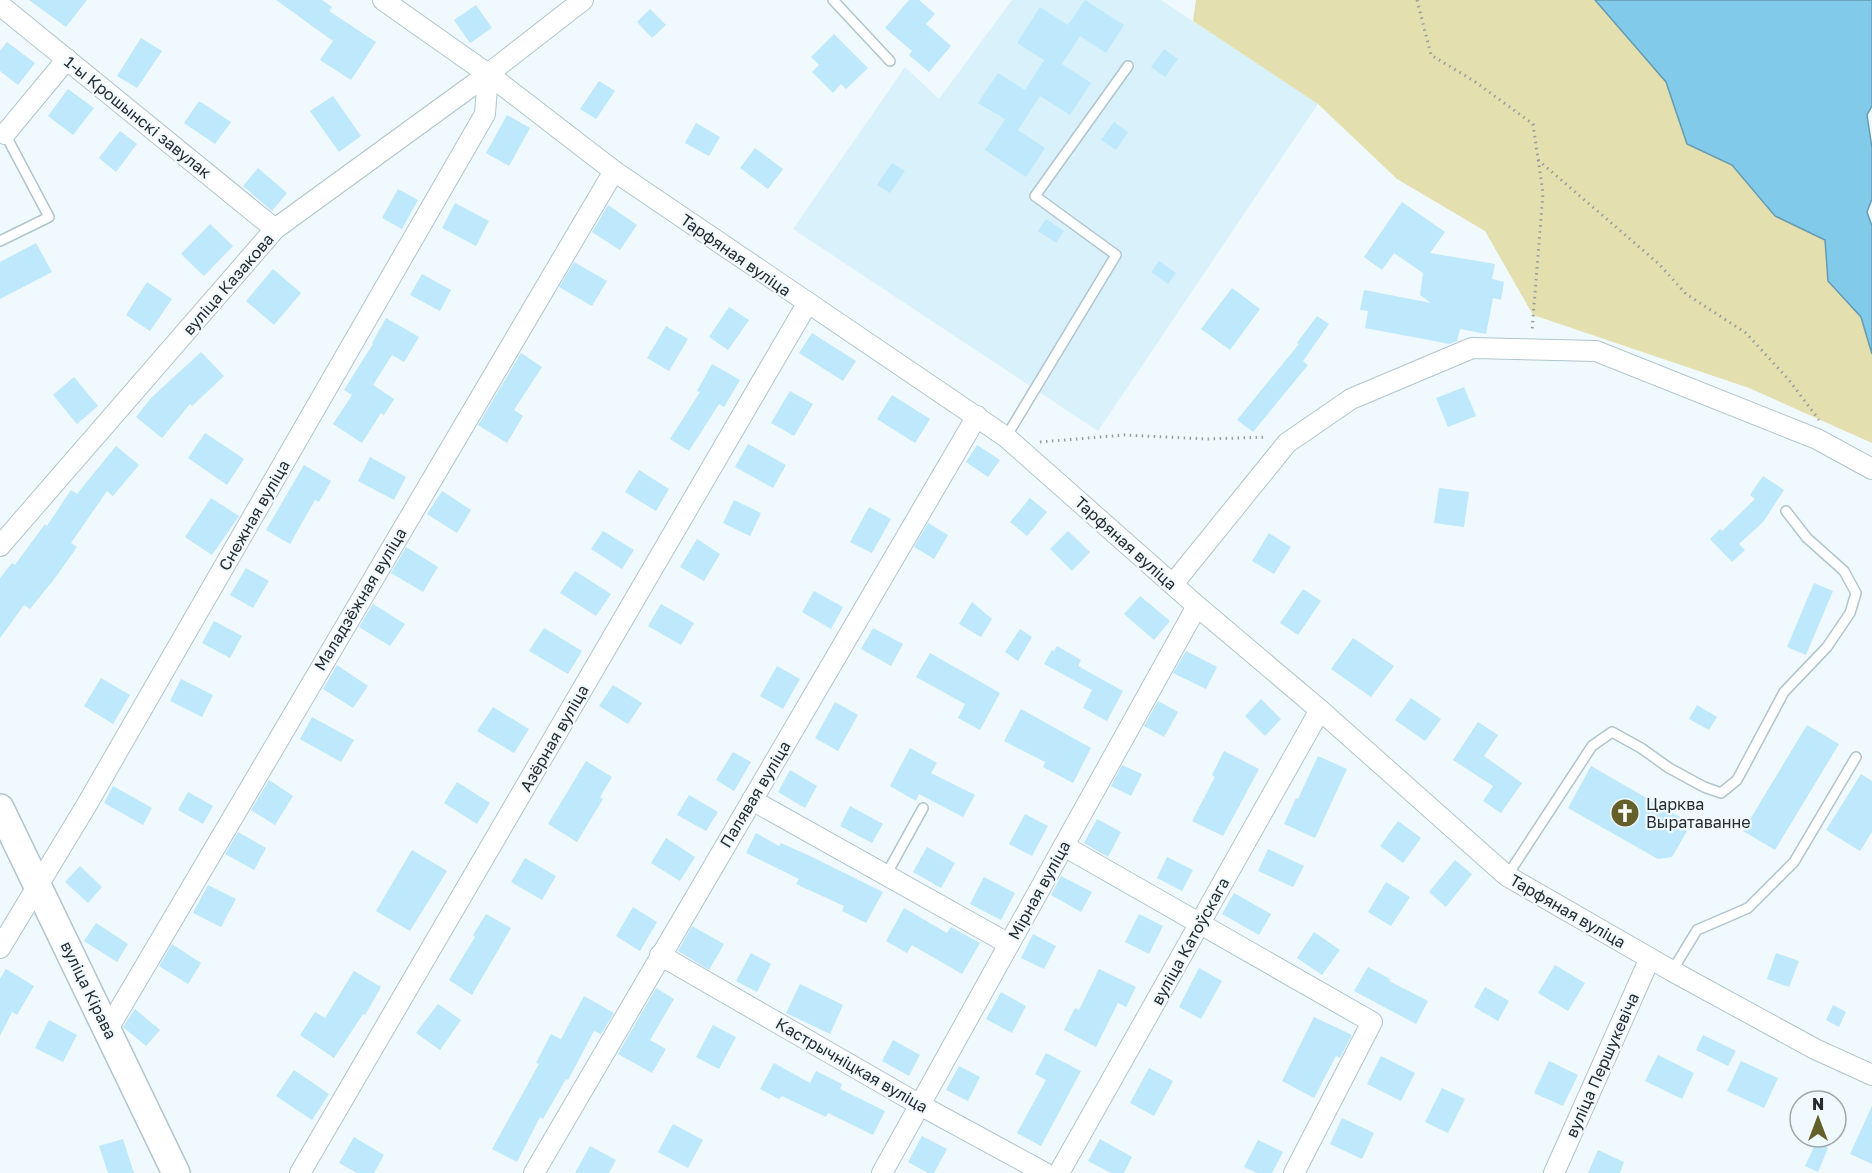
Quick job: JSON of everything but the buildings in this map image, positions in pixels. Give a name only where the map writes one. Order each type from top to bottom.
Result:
[{"type":"main road","name":"вуліца Кірава","points":[[0,808],[176,1173]]},
{"type":"street","name":"Тарфяная вуліца","points":[[383,0],[488,74],[614,171],[1010,440],[1508,876],[1672,971],[1815,1049],[1872,1075]]},
{"type":"street","name":"вуліца Казакова","points":[[0,546],[275,229],[488,74],[583,0]]},
{"type":"street","name":"1-ы Крошынскі завулак","points":[[0,5],[275,229]]},
{"type":"street","points":[[2,130],[67,59]]},
{"type":"street","name":"Снежная вуліца","points":[[0,948],[86,806],[485,114],[488,74]]},
{"type":"street","name":"Маладзёжная вуліца","points":[[108,1029],[614,171]]},
{"type":"street","name":"Азёрная вуліца","points":[[300,1173],[807,304]]},
{"type":"street","points":[[1173,584],[1287,443],[1351,399],[1472,348],[1596,351],[1817,439],[1872,469]]},
{"type":"street","name":"Палявая вуліца","points":[[534,1173],[976,416]]},
{"type":"street","name":"Мірная вуліца","points":[[882,1173],[1197,606]]},
{"type":"street","name":"вуліца Катоўскага","points":[[1059,1173],[1320,710]]},
{"type":"street","points":[[752,800],[1009,944]]},
{"type":"street","points":[[1064,846],[1372,1022],[1294,1173]]},
{"type":"street","name":"Кастрычніцкая вуліца","points":[[660,955],[920,1105],[1045,1173]]},
{"type":"street","name":"вуліца Першукевіча","points":[[1554,1173],[1650,958]]},
{"type":"lane","points":[[833,0],[890,61]]},
{"type":"lane","points":[[1010,440],[1116,255],[1035,196],[1128,66]]},
{"type":"lane","points":[[0,241],[49,217],[2,130]]},
{"type":"lane","points":[[1508,876],[1592,746],[1612,732],[1704,787],[1721,793],[1737,780],[1784,692],[1827,647],[1850,613],[1856,593],[1844,571],[1807,538],[1786,511]]},
{"type":"lane","points":[[1672,971],[1696,930],[1748,908],[1794,862],[1856,757]]},
{"type":"lane","points":[[886,875],[923,808]]},
{"type":"path","points":[[1417,0],[1431,55],[1474,81],[1533,124],[1543,193],[1531,349]]},
{"type":"path","points":[[1538,160],[1659,264],[1686,294],[1746,333],[1789,380],[1824,426]]},
{"type":"path","points":[[1010,440],[1124,435],[1208,439],[1297,437]]},
{"type":"shaded area","points":[[1012,0],[1161,0],[1318,104],[1098,431],[793,229],[905,67],[939,99]]},
{"type":"shaded area","points":[[1196,0],[1595,0],[1666,82],[1687,144],[1732,165],[1775,216],[1825,240],[1828,281],[1861,317],[1872,354],[1872,443],[1749,388],[1533,315],[1485,231],[1397,179],[1318,104],[1193,21]]},
{"type":"water","points":[[1595,0],[1872,0],[1872,106],[1867,115],[1872,148],[1872,199],[1867,212],[1872,226],[1872,354],[1861,317],[1828,281],[1825,240],[1775,216],[1732,165],[1687,144],[1666,82]]},
{"type":"place","name":"Царква Выратаванне","points":[[1625,813]]}]
